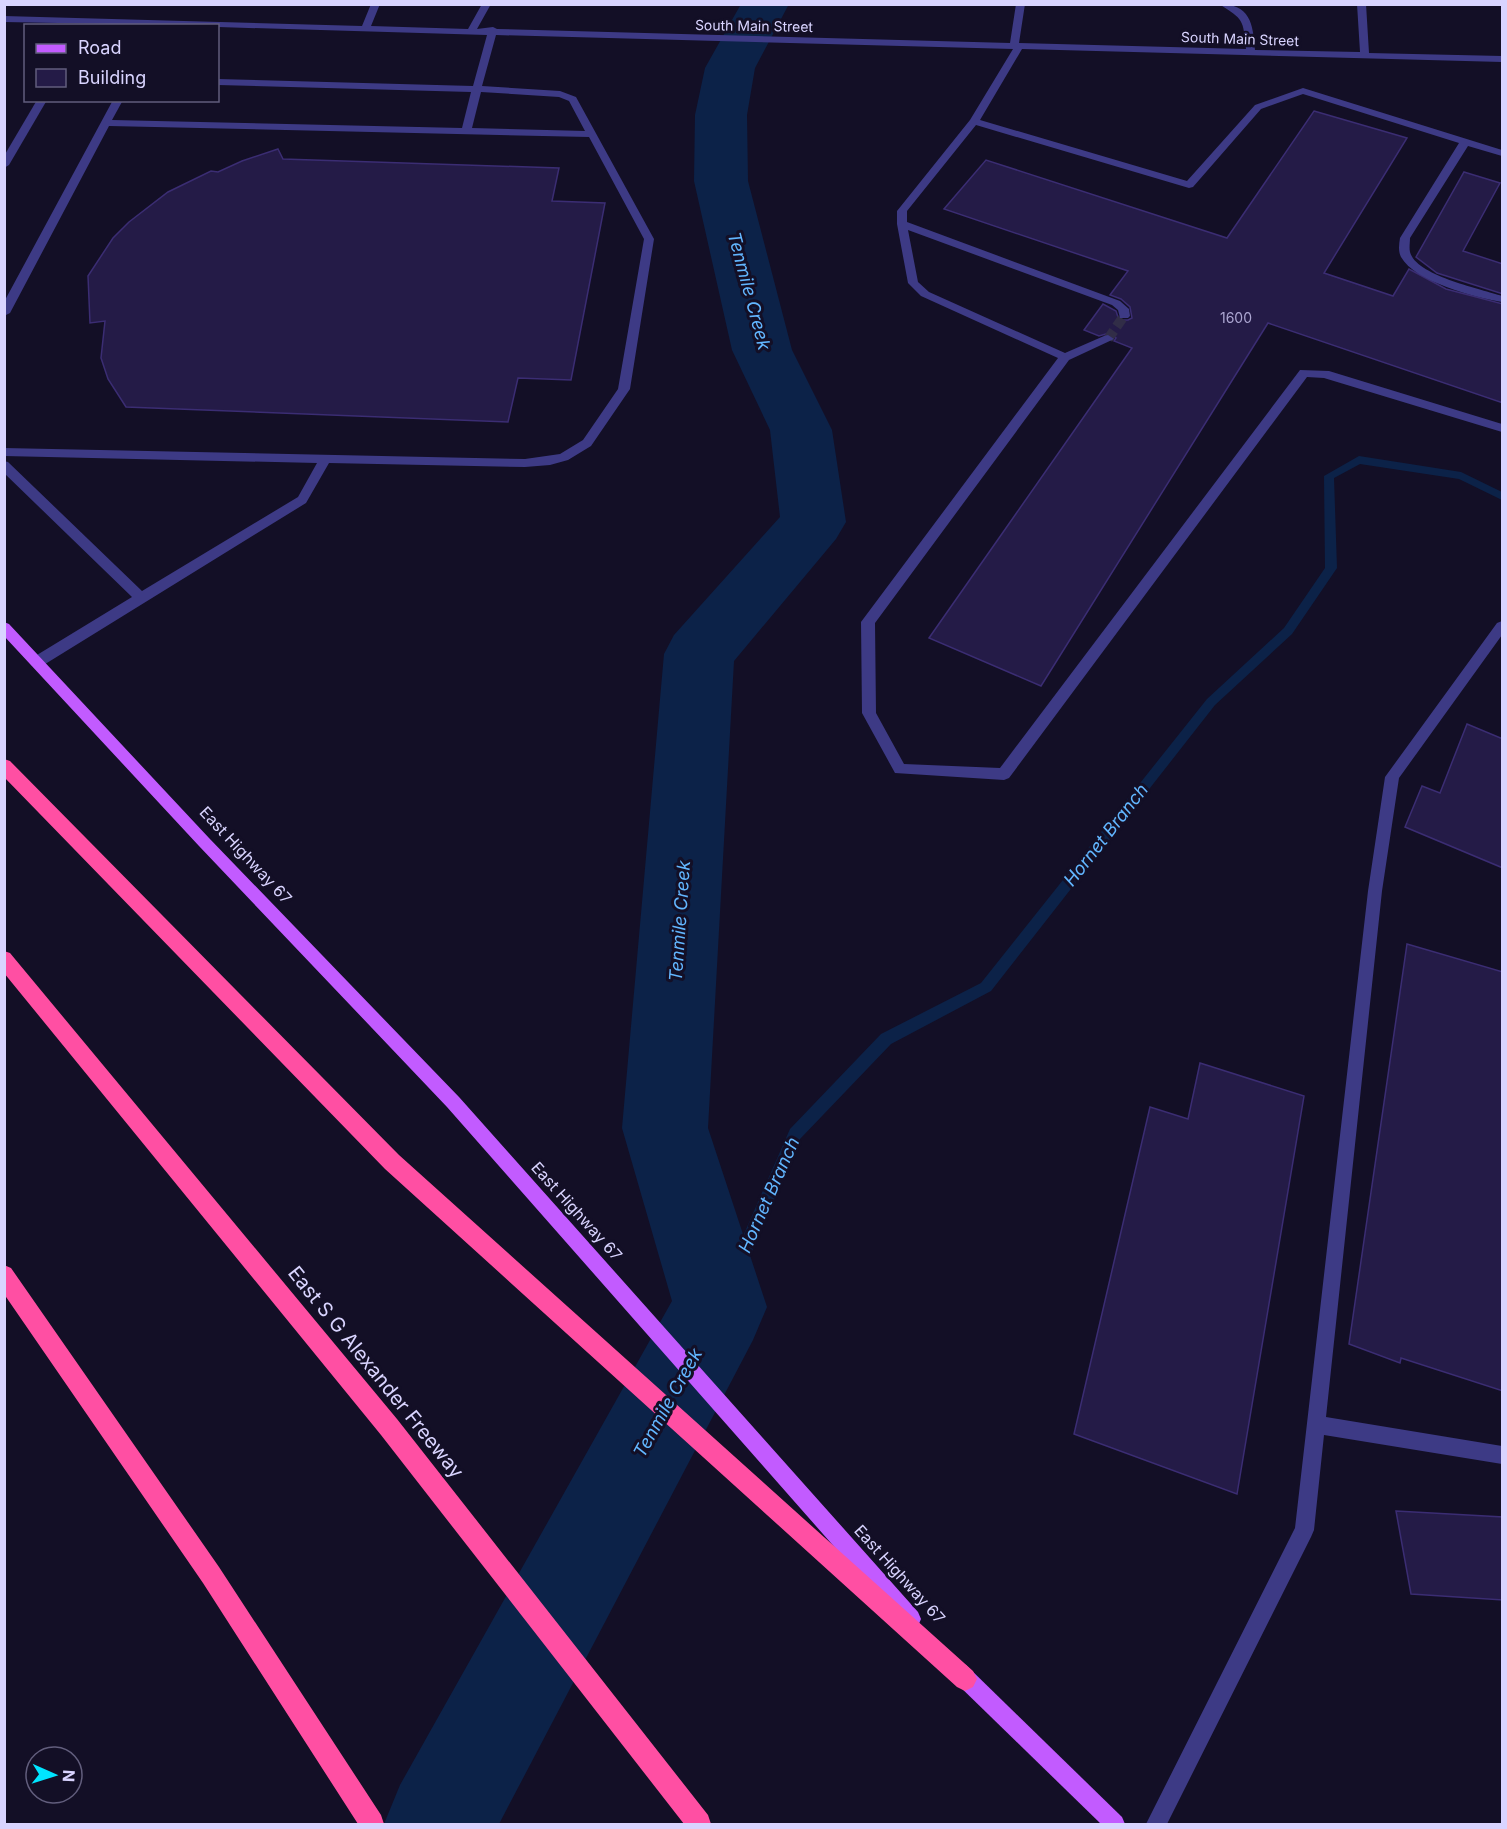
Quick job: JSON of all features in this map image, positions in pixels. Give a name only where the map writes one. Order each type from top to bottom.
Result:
[{"type":"highway","points":[[4,766],[393,1162],[965,1679]]},
{"type":"highway","name":"East S G Alexander Freeway","points":[[4,959],[390,1427],[699,1824]]},
{"type":"highway","points":[[4,1275],[211,1575],[372,1824]]},
{"type":"main road","name":"East Highway 67","points":[[4,627],[204,842],[453,1102],[965,1679],[1115,1824]]},
{"type":"street","points":[[366,27],[376,4]]},
{"type":"street","points":[[472,30],[486,4]]},
{"type":"street","points":[[1021,4],[1016,46],[974,121],[902,211],[902,224],[913,283],[925,294],[1065,357]]},
{"type":"street","points":[[1223,4],[1236,9],[1247,19],[1251,52]]},
{"type":"street","points":[[1361,4],[1365,56]]},
{"type":"street","name":"South Main Street","points":[[4,19],[159,24]]},
{"type":"street","name":"South Main Street","points":[[219,25],[493,30],[695,39],[1503,59]]},
{"type":"street","points":[[466,131],[493,30]]},
{"type":"street","points":[[4,452],[525,463],[557,459],[587,443],[624,389],[649,239],[573,99],[560,94],[477,89],[219,82]]},
{"type":"street","points":[[974,121],[1189,185],[1258,107],[1303,92],[1503,153]]},
{"type":"street","points":[[4,165],[41,102]]},
{"type":"street","points":[[4,313],[117,102]]},
{"type":"street","points":[[106,123],[592,134]]},
{"type":"street","points":[[1465,142],[1405,238],[1404,254],[1413,267],[1436,278],[1503,299]]},
{"type":"street","points":[[902,224],[1116,303],[1123,309],[1124,316]]},
{"type":"street","points":[[1108,339],[1065,357],[868,622],[869,713],[900,769],[1004,774],[1304,373],[1325,374],[1503,428]]},
{"type":"street","points":[[37,662],[302,500],[325,459]]},
{"type":"street","points":[[4,465],[141,598]]},
{"type":"street","points":[[1156,1824],[1304,1530],[1375,891],[1392,777],[1503,626]]},
{"type":"street","points":[[1316,1425],[1503,1455]]},
{"type":"building","points":[[1314,111],[1407,138],[1324,273],[1393,296],[1409,269],[1446,289],[1503,304],[1503,403],[1268,323],[1041,686],[929,638],[1132,348],[1114,341],[1116,338],[1109,333],[1099,336],[1084,330],[1103,304],[1116,311],[1119,320],[1132,318],[1130,307],[1121,299],[1110,295],[1128,271],[944,209],[986,160],[1227,238]]},
{"type":"building","points":[[278,149],[283,159],[559,168],[552,201],[605,203],[571,380],[518,378],[508,422],[126,407],[108,379],[101,358],[105,321],[90,323],[88,276],[113,238],[129,222],[168,192],[211,171],[218,172]]},
{"type":"building","points":[[1464,172],[1500,183],[1463,251],[1503,264],[1503,294],[1437,273],[1416,257]]},
{"type":"building","points":[[1467,724],[1503,739],[1503,868],[1405,827],[1422,786],[1440,793]]},
{"type":"building","points":[[1407,944],[1503,972],[1503,1391],[1401,1358],[1400,1363],[1349,1344]]},
{"type":"building","points":[[1200,1063],[1304,1096],[1237,1494],[1074,1434],[1150,1107],[1188,1119]]},
{"type":"building","points":[[1396,1511],[1503,1517],[1503,1600],[1411,1594]]},
{"type":"waterway","name":"Tenmile Creek","points":[[439,1824],[720,1307],[665,1128],[699,654],[813,522],[801,430],[762,350],[721,181],[721,115],[730,68],[765,4]]},
{"type":"waterway","name":"Hornet Branch","points":[[720,1307],[795,1134],[886,1039],[986,987],[1211,702],[1288,631],[1331,568],[1329,476],[1359,460],[1461,476],[1502,496]]},
{"type":"tunnel","points":[[1108,339],[1124,316]]}]
